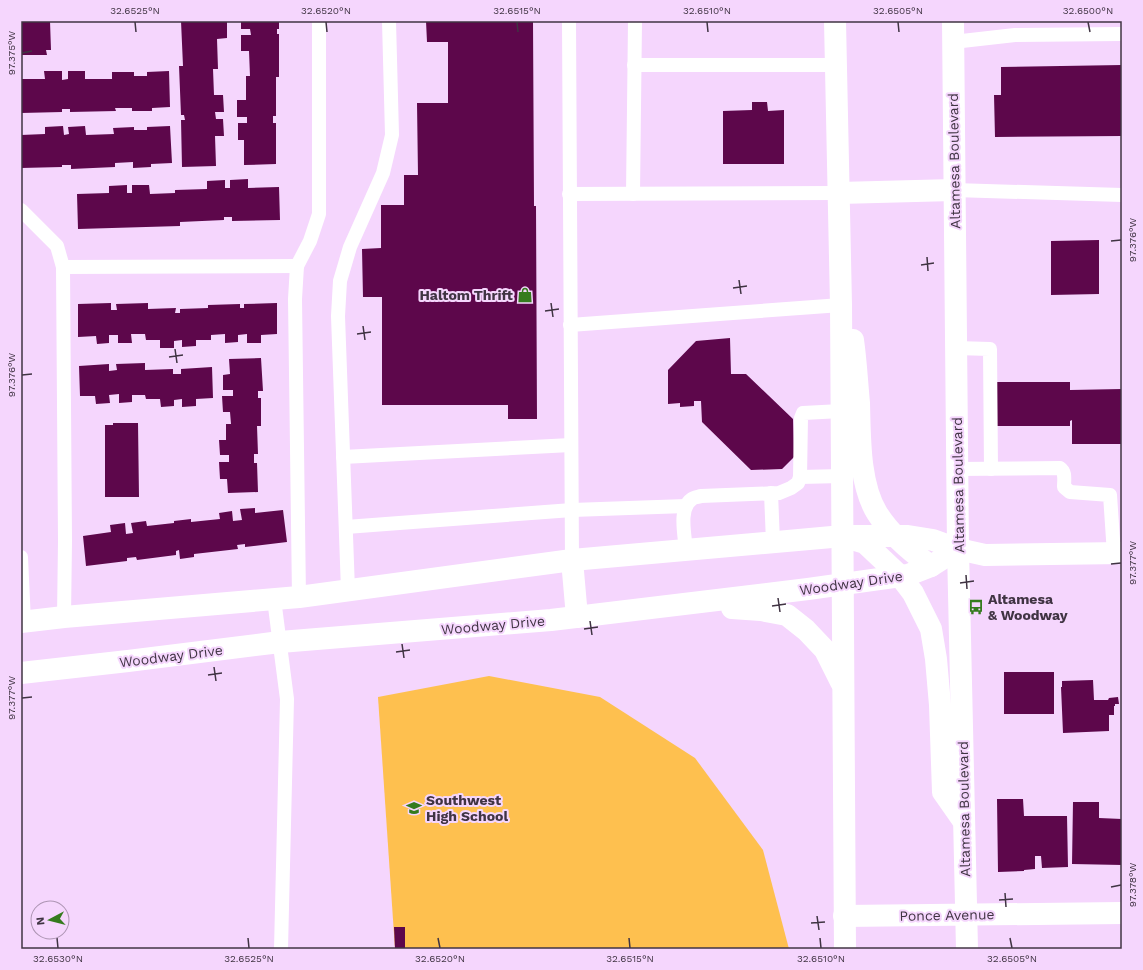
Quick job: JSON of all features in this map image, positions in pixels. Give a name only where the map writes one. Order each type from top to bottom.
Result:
[{"type":"main road","points":[[835,21],[841,305],[845,949]]},
{"type":"main road","name":"Altamesa Boulevard","points":[[953,21],[958,549],[967,915],[966,949]]},
{"type":"main road","points":[[839,193],[954,190]]},
{"type":"main road","points":[[841,305],[853,339],[857,372],[862,460],[866,489],[876,513],[914,554],[931,566]]},
{"type":"main road","points":[[22,622],[64,617],[299,597],[572,560],[843,536],[908,536],[933,540],[958,549],[985,555],[1118,554]]},
{"type":"main road","points":[[843,536],[865,543],[900,576],[913,593],[931,629],[936,659],[940,705],[943,792],[964,822]]},
{"type":"main road","name":"Woodway Drive","points":[[21,673],[128,662],[280,642],[577,617],[843,585],[908,575],[931,566],[958,549]]},
{"type":"main road","points":[[572,560],[577,617]]},
{"type":"main road","points":[[689,603],[762,610],[787,615],[806,630],[825,650],[843,688]]},
{"type":"main road","name":"Ponce Avenue","points":[[844,916],[1122,913]]},
{"type":"lane","points":[[299,597],[295,299],[298,266],[310,241],[319,214],[319,21]]},
{"type":"lane","points":[[348,590],[338,316],[340,281],[350,247],[383,173],[392,135],[388,21]]},
{"type":"lane","points":[[569,21],[572,560]]},
{"type":"lane","points":[[633,194],[634,21]]},
{"type":"lane","points":[[953,42],[1014,35],[1122,34]]},
{"type":"lane","points":[[634,65],[836,65]]},
{"type":"lane","points":[[954,190],[1122,195]]},
{"type":"lane","points":[[569,194],[839,193]]},
{"type":"lane","points":[[21,210],[57,246],[63,267],[64,617]]},
{"type":"lane","points":[[63,267],[298,266]]},
{"type":"lane","points":[[570,325],[841,305]]},
{"type":"lane","points":[[956,348],[990,349],[991,469]]},
{"type":"lane","points":[[686,550],[683,520],[686,506],[692,499],[701,496],[771,494],[779,493],[792,488],[798,483],[800,477],[801,418],[803,413],[842,411]]},
{"type":"lane","points":[[343,457],[571,444]]},
{"type":"lane","points":[[957,469],[1060,468],[1063,470],[1064,474],[1064,487],[1070,492],[1110,494],[1118,554]]},
{"type":"lane","points":[[800,477],[842,476]]},
{"type":"lane","points":[[771,494],[773,542]]},
{"type":"lane","points":[[346,527],[572,510],[686,506]]},
{"type":"lane","points":[[21,557],[22,622]]},
{"type":"lane","points":[[274,599],[287,699],[281,949]]},
{"type":"shaded area","points":[[489,676],[600,697],[695,758],[763,850],[789,949],[395,949],[378,697]]},
{"type":"building","points":[[21,21],[50,21],[51,50],[46,50],[47,55],[21,55]]},
{"type":"building","points":[[181,21],[227,21],[227,38],[217,39],[218,69],[213,69],[214,95],[223,95],[224,112],[215,112],[216,119],[223,119],[224,136],[215,136],[216,166],[182,167],[181,120],[185,120],[184,115],[181,115],[179,66],[183,66]]},
{"type":"building","points":[[241,21],[279,21],[279,29],[277,29],[277,34],[279,34],[279,77],[276,77],[276,116],[273,116],[273,123],[276,123],[276,164],[244,165],[244,140],[238,140],[238,123],[247,123],[247,117],[237,117],[237,100],[246,100],[246,76],[250,76],[249,51],[241,51],[241,35],[251,35],[250,29],[241,29]]},
{"type":"building","points":[[426,21],[533,21],[537,419],[508,419],[508,405],[382,405],[382,297],[363,297],[362,249],[381,248],[381,205],[404,205],[404,175],[418,175],[417,103],[448,103],[448,42],[427,42]]},
{"type":"building","points":[[1122,65],[1122,136],[995,137],[994,95],[1001,95],[1001,67]]},
{"type":"building","points":[[44,71],[62,71],[62,80],[68,79],[68,71],[85,71],[85,79],[112,79],[112,72],[134,72],[134,76],[147,76],[147,72],[169,71],[170,107],[152,108],[152,111],[132,111],[132,108],[115,108],[116,111],[70,112],[70,109],[62,109],[62,112],[21,113],[21,79],[45,79]]},
{"type":"building","points":[[752,102],[767,102],[768,111],[784,110],[784,164],[723,164],[723,111],[752,110]]},
{"type":"building","points":[[63,126],[64,135],[69,134],[68,127],[85,126],[86,135],[114,134],[113,128],[134,127],[134,130],[147,130],[147,127],[170,126],[172,163],[151,164],[151,167],[133,168],[133,162],[115,163],[115,167],[71,169],[71,165],[62,165],[62,167],[21,168],[21,135],[45,134],[45,127]]},
{"type":"building","points":[[248,179],[248,188],[279,187],[280,220],[232,221],[232,217],[224,217],[224,220],[180,222],[180,226],[78,229],[77,194],[109,193],[109,186],[127,185],[127,193],[132,193],[132,185],[149,185],[150,194],[175,193],[175,190],[207,189],[207,181],[225,180],[225,188],[230,188],[230,180]]},
{"type":"building","points":[[1099,240],[1099,294],[1051,295],[1051,241]]},
{"type":"building","points":[[111,303],[111,310],[117,310],[116,304],[148,303],[148,309],[176,308],[175,313],[180,313],[180,309],[208,308],[208,305],[240,304],[240,308],[244,308],[244,304],[277,303],[277,334],[261,335],[261,343],[247,343],[247,334],[238,335],[238,342],[225,343],[225,334],[211,335],[211,340],[196,340],[196,346],[182,347],[182,340],[174,341],[174,348],[160,348],[160,340],[146,340],[145,334],[131,334],[132,343],[118,343],[118,335],[109,335],[109,343],[97,344],[96,336],[78,337],[78,304]]},
{"type":"building","points":[[730,338],[731,374],[746,374],[793,419],[794,457],[782,469],[751,470],[702,422],[701,401],[694,401],[694,406],[680,407],[680,403],[668,404],[668,370],[696,341]]},
{"type":"building","points":[[261,358],[263,391],[258,391],[258,398],[261,398],[261,426],[257,426],[258,454],[254,454],[254,463],[257,463],[258,492],[228,493],[227,479],[220,479],[219,462],[229,462],[229,455],[220,455],[219,440],[226,440],[226,424],[231,424],[230,412],[223,412],[222,396],[233,396],[233,390],[223,390],[223,375],[230,374],[229,359]]},
{"type":"building","points":[[145,363],[145,370],[173,369],[173,374],[181,374],[181,369],[212,367],[213,398],[196,399],[196,406],[182,407],[182,399],[174,400],[174,406],[161,407],[160,399],[146,399],[145,395],[132,395],[132,402],[119,403],[119,394],[109,395],[110,403],[96,404],[95,396],[80,396],[79,366],[109,364],[109,371],[117,370],[116,364]]},
{"type":"building","points":[[994,382],[1070,382],[1070,390],[1122,389],[1122,444],[1072,444],[1072,420],[1070,421],[1070,426],[994,426]]},
{"type":"building","points":[[113,423],[138,423],[139,497],[105,497],[105,425],[113,425]]},
{"type":"building","points":[[255,508],[255,513],[283,510],[287,542],[245,547],[245,544],[237,545],[238,549],[194,554],[194,557],[180,559],[179,550],[176,551],[176,555],[137,560],[136,557],[127,558],[127,561],[86,566],[83,536],[111,532],[110,525],[125,523],[126,534],[133,533],[131,523],[146,521],[147,526],[174,523],[174,521],[191,519],[191,522],[220,519],[219,513],[232,511],[233,521],[242,520],[240,509]]},
{"type":"building","points":[[1004,672],[1054,672],[1054,714],[1004,714]]},
{"type":"building","points":[[1093,680],[1094,700],[1108,700],[1109,698],[1118,697],[1119,704],[1115,704],[1114,706],[1114,715],[1109,715],[1109,731],[1063,733],[1062,681]]},
{"type":"building","points":[[997,799],[1023,799],[1024,816],[1067,816],[1068,867],[1042,868],[1041,856],[1035,856],[1035,869],[998,872]]},
{"type":"building","points":[[1073,802],[1099,802],[1099,818],[1122,819],[1122,865],[1072,864]]},
{"type":"building","points":[[394,927],[405,927],[405,949],[395,949]]},
{"type":"place","name":"Haltom Thrift","points":[[525,295]]},
{"type":"place","name":"Altamesa & Woodway","points":[[976,607]]},
{"type":"place","name":"Southwest High School","points":[[414,808]]}]
